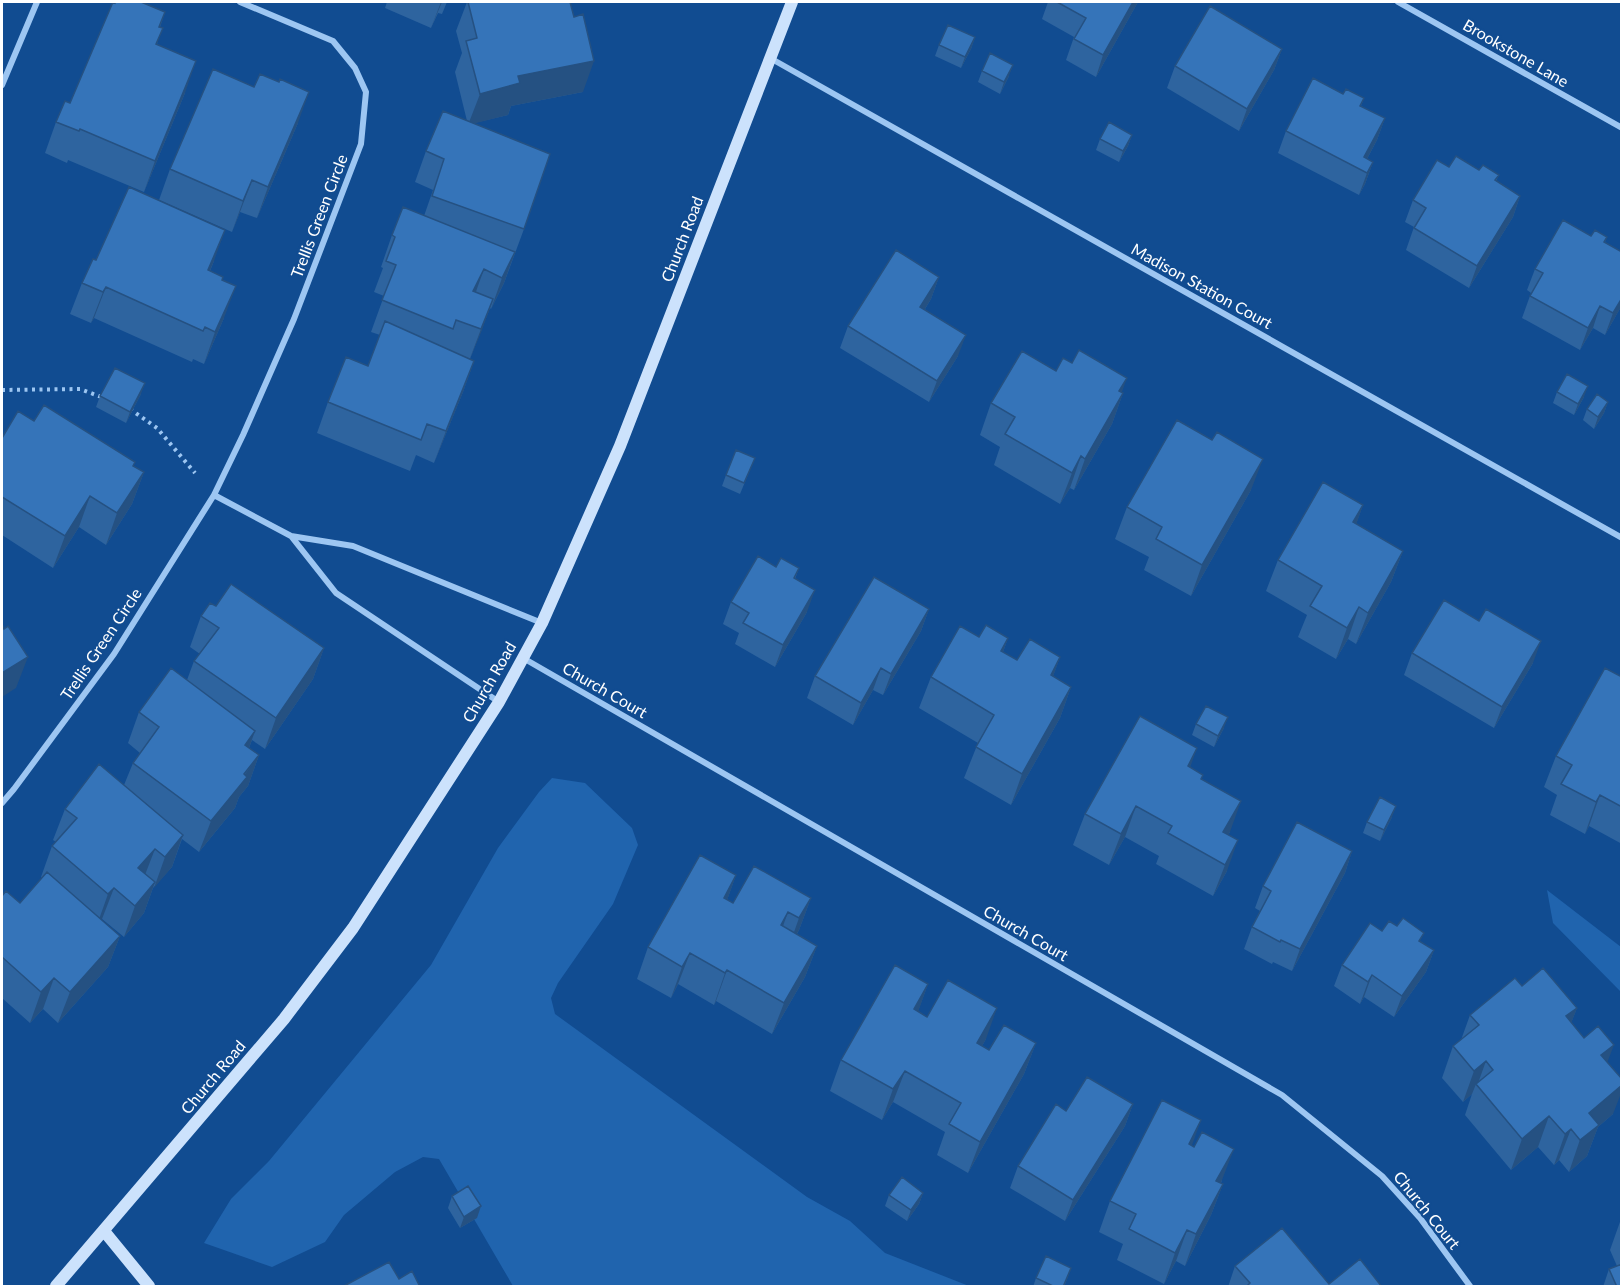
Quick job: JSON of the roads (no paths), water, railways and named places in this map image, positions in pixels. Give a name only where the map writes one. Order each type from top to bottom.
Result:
[{"type":"main road","name":"Church Road","points":[[56,1287],[284,1018],[354,928],[498,702],[542,623],[620,446],[792,2]]},
{"type":"main road","points":[[104,1232],[149,1287]]},
{"type":"street","points":[[2,85],[37,2]]},
{"type":"street","name":"Trellis Green Circle","points":[[2,803],[114,654],[214,495],[294,319],[361,144],[366,92],[355,68],[333,41],[240,2]]},
{"type":"street","name":"Brookstone Lane","points":[[1398,2],[1622,128]]},
{"type":"street","name":"Madison Station Court","points":[[770,58],[1622,538]]},
{"type":"street","points":[[214,495],[291,536],[353,546],[542,623]]},
{"type":"street","points":[[291,536],[336,593],[498,702]]},
{"type":"street","name":"Church Court","points":[[523,658],[1282,1095],[1382,1176],[1420,1218],[1470,1287]]}]
